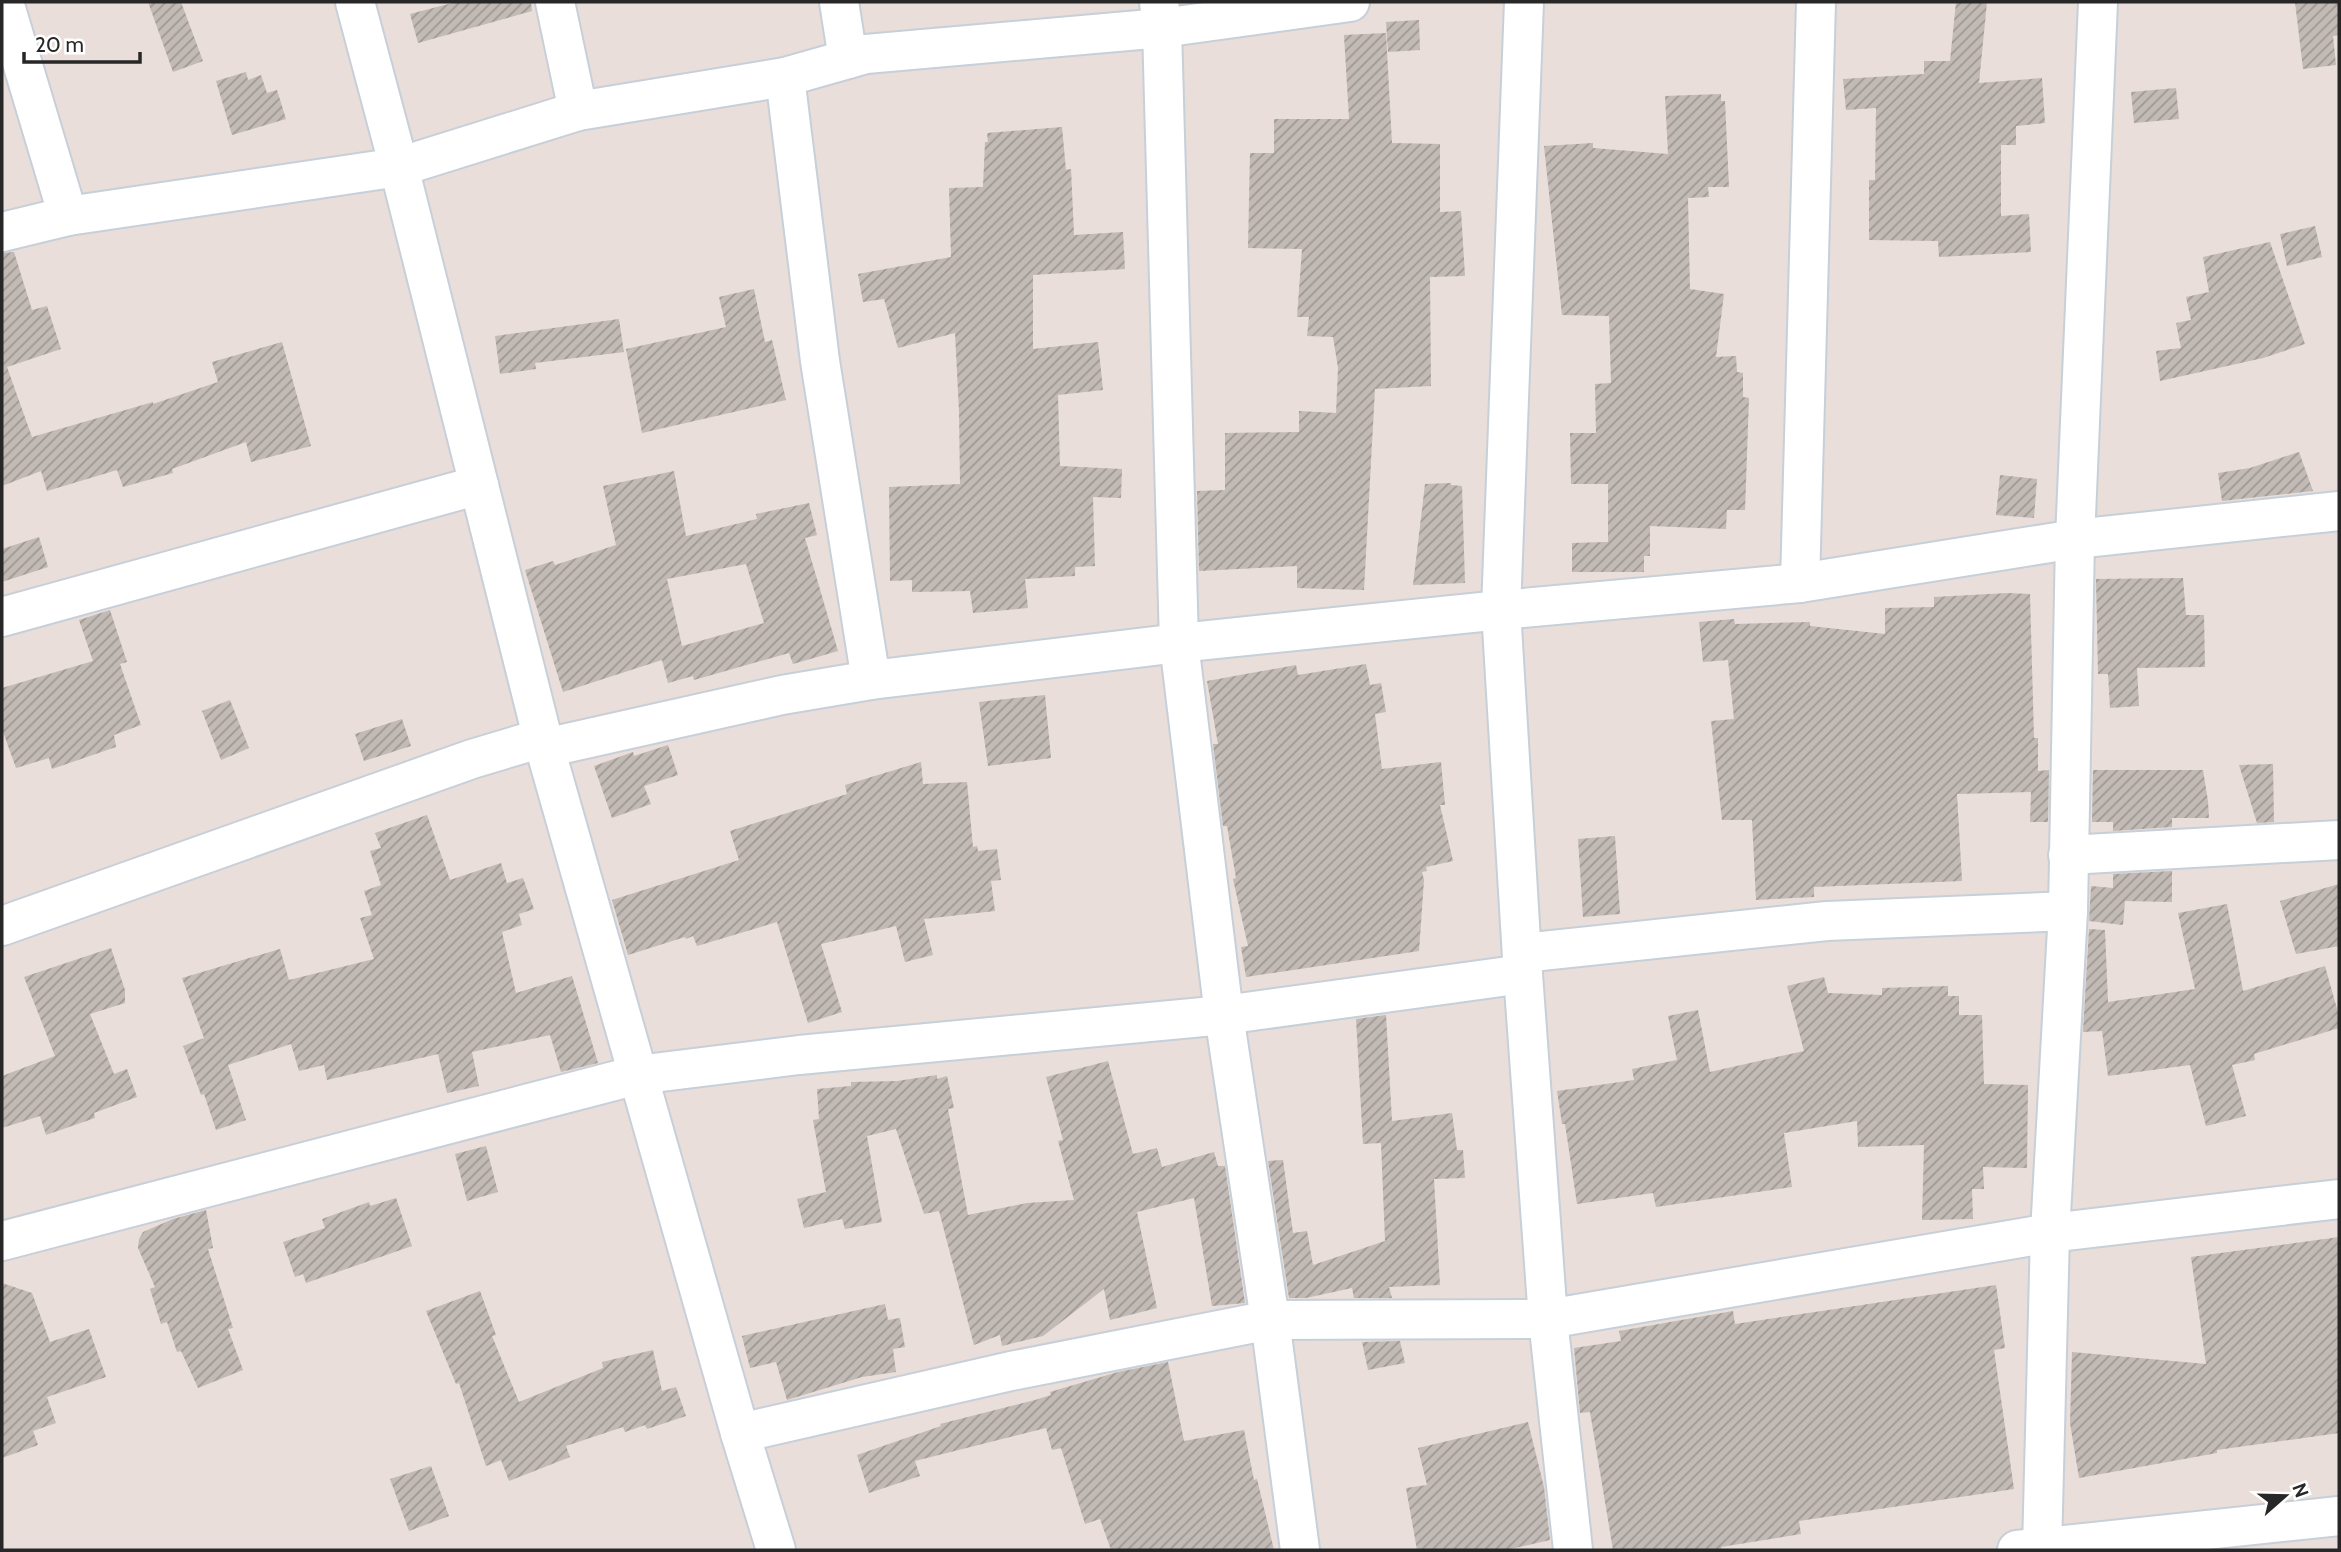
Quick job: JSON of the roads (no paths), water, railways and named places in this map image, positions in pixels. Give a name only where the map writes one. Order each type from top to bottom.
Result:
[{"type":"street","points":[[4,2],[68,216]]},
{"type":"street","points":[[355,2],[543,743],[740,1433],[776,1550]]},
{"type":"street","points":[[555,2],[579,111]]},
{"type":"street","points":[[839,2],[848,59]]},
{"type":"street","points":[[2,232],[68,216],[399,167],[579,111],[785,77],[866,54],[1161,15],[1350,2]]},
{"type":"street","points":[[1524,2],[1502,610],[1522,963],[1548,1319],[1573,1550]]},
{"type":"street","points":[[1800,583],[1816,2]]},
{"type":"street","points":[[2098,2],[2075,539],[2068,911],[2033,1549],[2339,1516]]},
{"type":"street","points":[[1161,15],[1180,643],[1224,1015],[1270,1320],[1300,1550]]},
{"type":"street","points":[[785,77],[820,360],[871,680]]},
{"type":"street","points":[[2,617],[479,485]]},
{"type":"street","points":[[2,926],[472,759],[782,695],[871,680],[1180,643],[1800,583],[2075,539],[2339,511]]},
{"type":"street","points":[[2068,855],[2339,840]]},
{"type":"street","points":[[2,1241],[638,1075],[799,1055],[1224,1015],[1522,963],[1827,921],[2068,911]]},
{"type":"street","points":[[740,1433],[1011,1371],[1270,1320],[1548,1319],[2050,1233],[2339,1199]]}]
